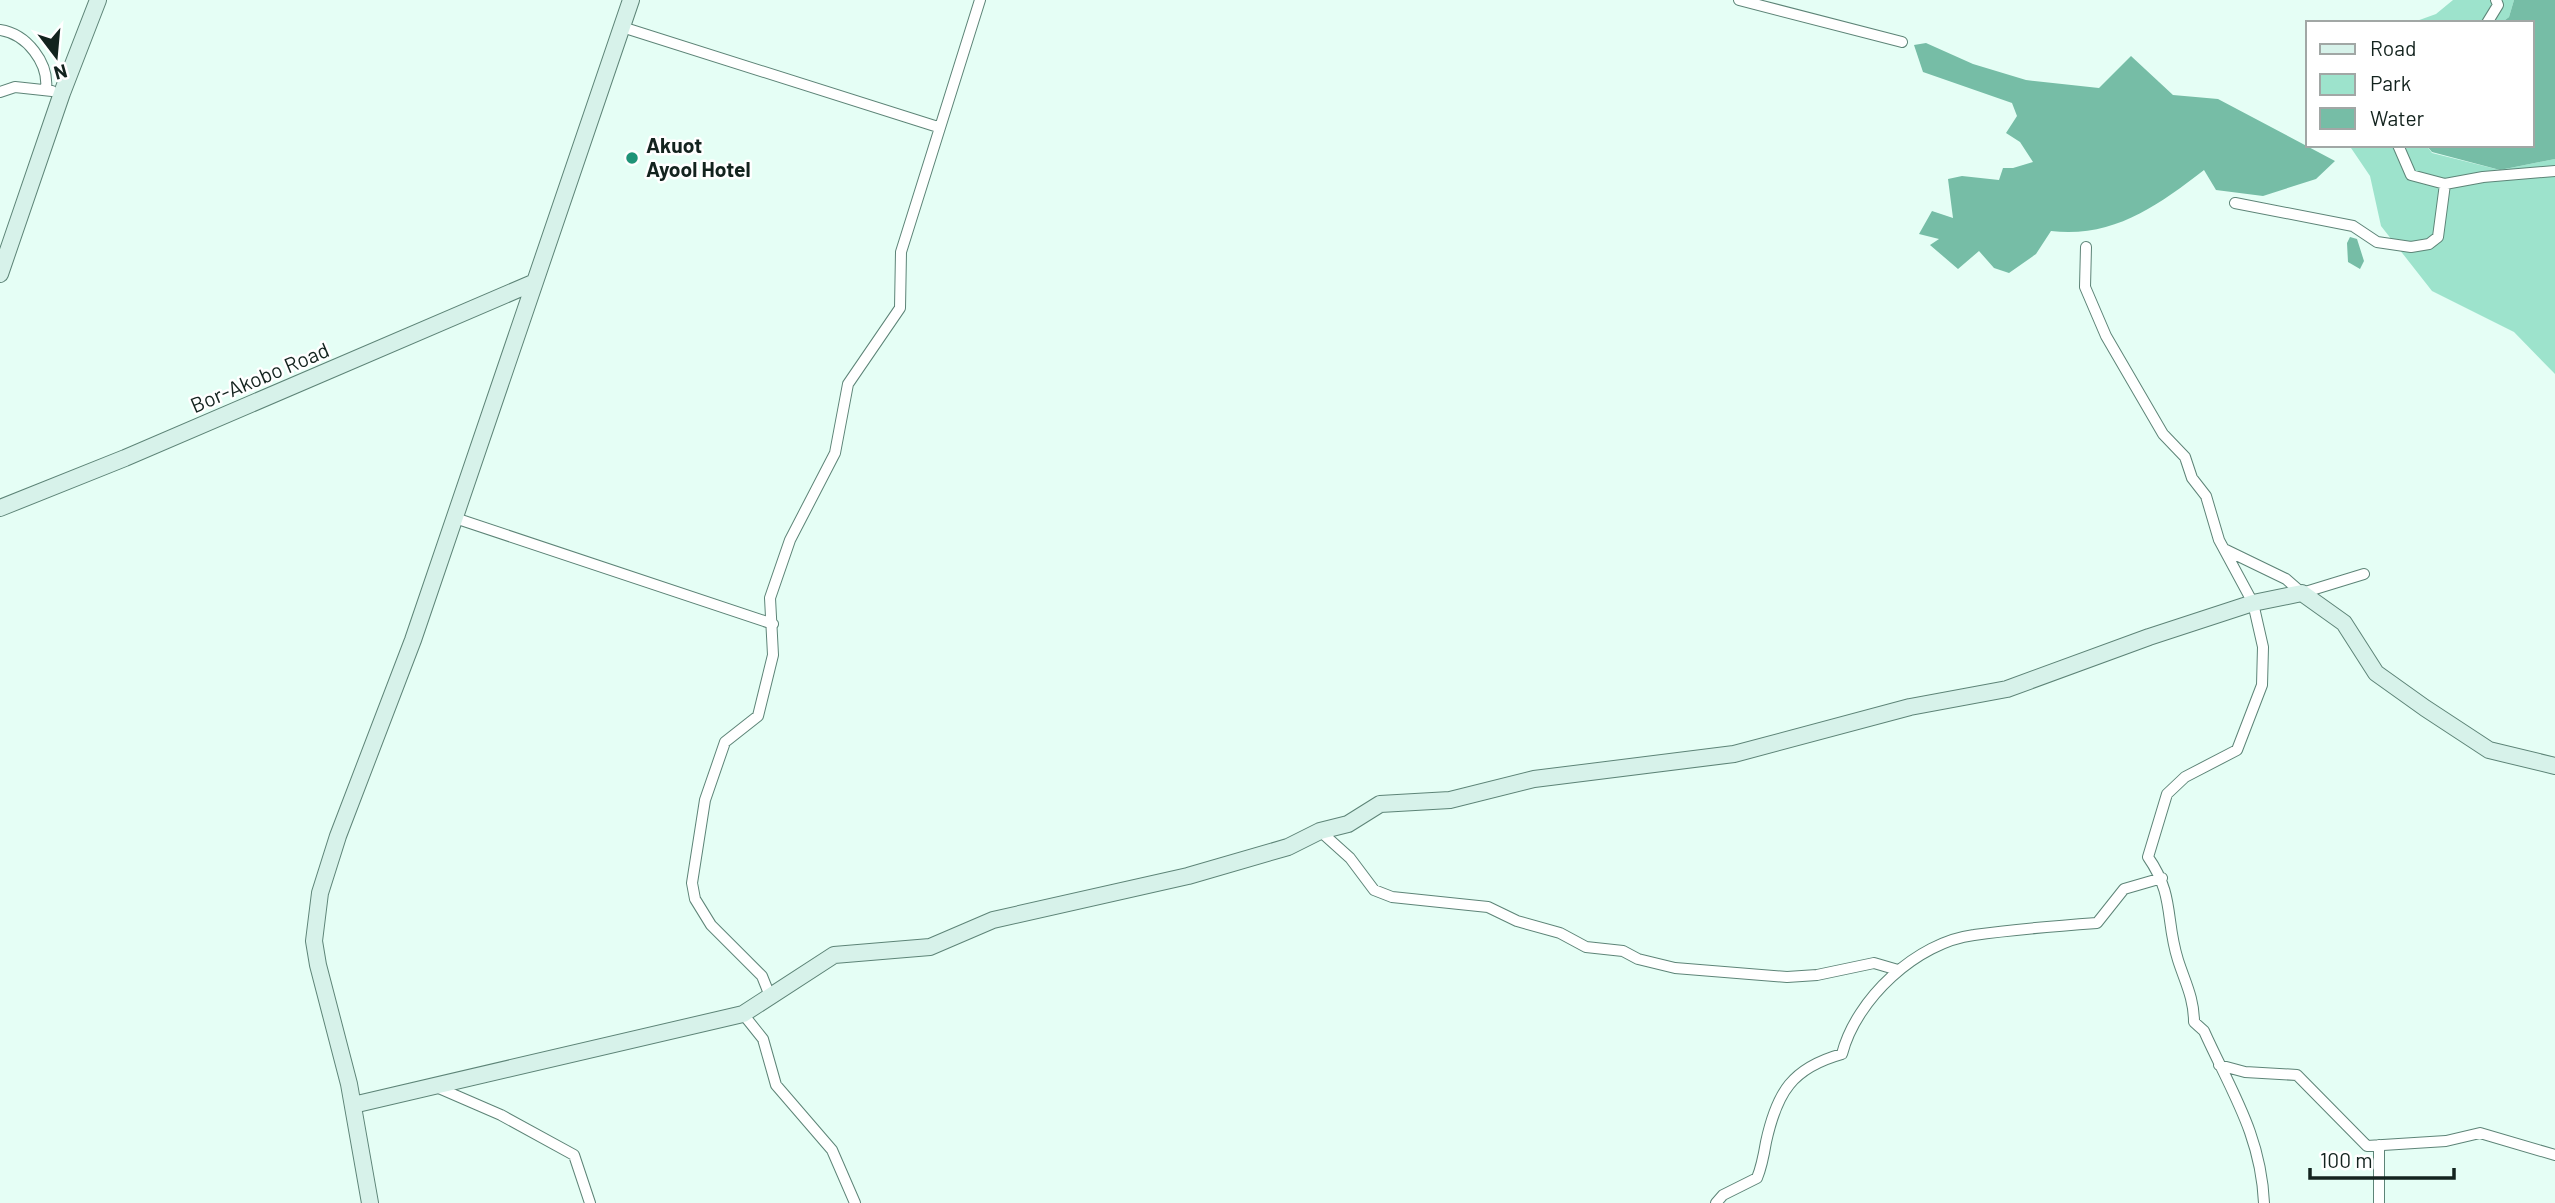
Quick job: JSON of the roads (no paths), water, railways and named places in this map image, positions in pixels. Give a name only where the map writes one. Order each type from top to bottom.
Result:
[{"type":"street","points":[[0,274],[54,91],[98,0]]},
{"type":"street","points":[[370,1203],[353,1105],[314,941],[320,893],[454,518],[631,0]]},
{"type":"street","points":[[771,996],[762,976],[711,925],[695,899],[692,883],[705,800],[725,742],[758,716],[773,655],[774,624],[770,598],[790,540],[835,453],[848,384],[900,308],[901,252],[980,0]]},
{"type":"street","points":[[1739,0],[1902,42]]},
{"type":"street","points":[[2488,21],[2498,5],[2496,0]]},
{"type":"street","points":[[622,27],[938,127]]},
{"type":"street","points":[[0,30],[10,32],[40,56],[54,91]]},
{"type":"street","points":[[0,92],[15,87],[54,91]]},
{"type":"street","points":[[2399,147],[2412,175],[2445,184],[2483,177],[2555,171]]},
{"type":"street","points":[[2235,203],[2353,226],[2377,242],[2411,247],[2429,244],[2438,237],[2445,184]]},
{"type":"street","points":[[2086,247],[2085,287],[2106,336],[2163,434],[2185,457],[2192,478],[2206,496],[2224,549],[2253,603],[2263,647],[2262,685],[2237,750],[2185,777],[2168,794],[2148,858],[2162,878],[2177,958],[2194,1002],[2193,1022],[2204,1031],[2256,1141],[2263,1173],[2264,1203]]},
{"type":"street","name":"Bor-Akobo Road","points":[[0,508],[125,458],[535,282]]},
{"type":"street","points":[[454,518],[774,624]]},
{"type":"street","points":[[2224,549],[2286,579],[2344,623],[2376,673],[2489,750],[2555,766]]},
{"type":"street","points":[[353,1105],[743,1014],[834,955],[930,947],[993,920],[1188,876],[1288,848],[1320,831],[1348,824],[1380,804],[1450,800],[1534,779],[1734,754],[1910,707],[2007,689],[2149,636],[2253,603],[2302,593],[2364,574]]},
{"type":"street","points":[[1320,831],[1350,858],[1374,890],[1392,897],[1488,907],[1517,920],[1560,933],[1586,947],[1623,951],[1638,959],[1675,968],[1787,977],[1817,975],[1874,962],[1898,970]]},
{"type":"street","points":[[1716,1203],[1723,1195],[1757,1178],[1774,1115],[1787,1083],[1798,1073],[1842,1054],[1859,1013],[1898,970],[1930,951],[1972,935],[2096,923],[2124,888],[2162,878]]},
{"type":"street","points":[[743,1014],[763,1039],[776,1085],[832,1150],[855,1203]]},
{"type":"street","points":[[2219,1065],[2245,1072],[2297,1075],[2367,1146],[2446,1141],[2480,1133],[2555,1155]]},
{"type":"street","points":[[434,1086],[501,1115],[574,1155],[590,1203]]},
{"type":"street","points":[[2379,1145],[2379,1203]]},
{"type":"water","points":[[2514,0],[2555,0],[2555,159],[2500,170],[2432,152],[2428,147],[2534,147],[2534,21],[2504,21],[2509,17]]},
{"type":"water","points":[[1926,43],[1973,64],[2026,80],[2099,88],[2131,56],[2173,95],[2218,99],[2335,161],[2316,179],[2263,196],[2216,190],[2204,170],[2151,207],[2114,225],[2073,232],[2051,231],[2036,254],[2009,273],[1994,268],[1979,251],[1958,269],[1930,245],[1939,239],[1919,234],[1932,211],[1953,218],[1948,179],[1962,176],[1999,180],[2003,168],[2033,162],[2020,142],[2006,133],[2017,116],[2012,103],[1923,72],[1914,45]]},
{"type":"water","points":[[2350,237],[2357,239],[2364,261],[2360,269],[2348,262],[2347,243]]},
{"type":"place","name":"Akuot Ayool Hotel","points":[[632,158]]}]
